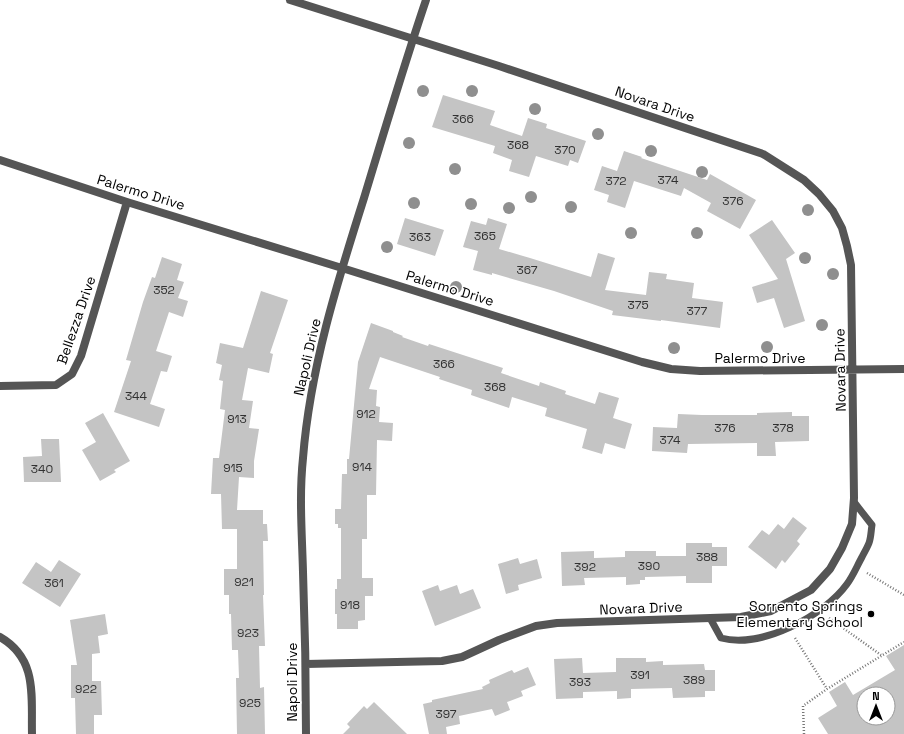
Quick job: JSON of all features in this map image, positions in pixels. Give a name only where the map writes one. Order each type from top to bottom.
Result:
[{"type":"street","name":"Novara Drive","points":[[290,0],[499,66],[763,154],[804,180],[819,194],[833,211],[842,228],[851,265],[854,502],[852,524],[842,548],[830,569],[811,590],[771,612],[741,617],[557,623],[536,626],[499,640],[462,657],[442,661],[306,664]]},
{"type":"street","name":"Napoli Drive","points":[[306,734],[306,664],[301,502],[302,459],[316,368],[342,268],[426,0]]},
{"type":"street","name":"Palermo Drive","points":[[0,160],[126,202],[642,362],[671,369],[700,371],[904,369]]},
{"type":"street","name":"Bellezza Drive","points":[[0,386],[56,385],[72,374],[81,356],[126,202]]},
{"type":"street","points":[[0,637],[14,647],[22,656],[28,670],[31,680],[32,734]]},
{"type":"lane","points":[[710,618],[721,638],[736,640],[753,639],[773,634],[795,625],[817,613],[836,597],[847,584],[869,544],[872,525],[854,502]]},
{"type":"path","points":[[866,573],[904,595]]},
{"type":"path","points":[[828,618],[881,656]]},
{"type":"path","points":[[794,638],[826,689]]},
{"type":"path","points":[[804,734],[803,706],[826,689],[904,642]]},
{"type":"building","points":[[443,95],[495,111],[490,125],[522,136],[528,118],[547,124],[546,128],[586,141],[578,163],[570,160],[568,166],[536,156],[529,177],[509,171],[512,160],[493,153],[495,146],[432,127]]},
{"type":"building","points":[[624,151],[707,180],[710,174],[756,200],[740,229],[707,211],[711,203],[684,188],[681,196],[634,181],[625,208],[607,202],[609,195],[594,190],[602,166],[617,171]]},
{"type":"building","points":[[405,218],[444,230],[435,256],[397,244]]},
{"type":"building","points":[[488,218],[507,224],[499,249],[591,277],[598,253],[615,258],[605,290],[646,295],[649,272],[667,274],[666,279],[694,283],[692,298],[723,302],[720,328],[612,315],[613,311],[554,291],[492,273],[492,275],[473,270],[478,251],[463,247],[471,221],[486,225]]},
{"type":"building","points":[[772,220],[795,253],[786,259],[805,321],[784,328],[774,298],[757,303],[752,287],[778,279],[749,235]]},
{"type":"building","points":[[162,257],[182,264],[177,280],[184,282],[178,298],[188,301],[183,317],[169,312],[156,351],[172,356],[167,372],[161,371],[150,404],[165,409],[159,427],[114,412],[131,361],[126,360],[143,302],[152,277],[155,278]]},
{"type":"building","points":[[261,291],[288,300],[270,353],[273,354],[269,373],[248,368],[242,400],[253,401],[249,428],[259,429],[254,461],[254,478],[239,477],[237,510],[263,510],[263,524],[267,524],[268,541],[263,541],[265,646],[259,646],[260,688],[264,687],[265,734],[237,734],[236,678],[239,678],[238,650],[232,650],[229,595],[224,595],[224,569],[237,569],[237,529],[222,529],[221,494],[211,494],[213,458],[219,458],[225,410],[220,409],[223,381],[219,380],[222,365],[216,363],[220,343],[243,348]]},
{"type":"building","points":[[371,323],[393,331],[403,336],[402,337],[428,346],[429,344],[503,368],[501,373],[539,386],[540,382],[566,391],[565,394],[595,404],[599,392],[619,398],[613,418],[632,424],[625,449],[605,443],[602,454],[582,448],[587,429],[545,416],[547,408],[512,397],[509,408],[471,395],[472,390],[439,379],[440,377],[380,357],[369,389],[377,390],[376,406],[380,407],[379,422],[393,423],[392,441],[377,440],[376,495],[367,495],[367,539],[362,539],[362,578],[373,578],[373,596],[365,596],[365,620],[358,621],[358,629],[337,629],[337,614],[335,614],[335,589],[337,589],[337,579],[341,579],[341,528],[338,528],[338,524],[335,524],[335,509],[341,509],[342,474],[347,474],[347,459],[349,459],[358,362]]},
{"type":"building","points":[[792,412],[792,416],[809,416],[809,441],[775,442],[776,456],[757,456],[757,443],[688,444],[687,453],[652,451],[653,427],[677,428],[678,414],[757,415],[757,413]]},
{"type":"building","points":[[103,413],[130,461],[114,470],[116,472],[100,481],[82,450],[96,442],[85,423]]},
{"type":"building","points":[[41,439],[59,439],[61,482],[24,482],[23,457],[42,456]]},
{"type":"building","points":[[793,517],[807,528],[797,541],[800,544],[785,563],[782,560],[776,569],[748,547],[762,530],[769,535],[778,524],[784,529]]},
{"type":"building","points":[[686,543],[712,543],[712,547],[727,547],[727,566],[712,566],[712,583],[686,583],[686,576],[645,577],[645,580],[640,580],[640,584],[626,585],[626,577],[584,578],[585,585],[562,586],[561,552],[594,551],[594,558],[625,557],[625,551],[656,551],[656,556],[686,556]]},
{"type":"building","points":[[518,558],[520,564],[537,559],[542,578],[518,585],[519,590],[506,594],[498,564]]},
{"type":"building","points":[[59,560],[81,574],[60,607],[22,583],[36,562],[51,572]]},
{"type":"building","points":[[438,585],[440,591],[457,585],[460,594],[473,589],[481,608],[435,626],[422,591]]},
{"type":"building","points":[[105,614],[108,634],[98,636],[100,653],[92,654],[92,681],[101,681],[102,715],[94,715],[94,734],[76,734],[75,698],[71,698],[71,665],[77,665],[70,620]]},
{"type":"building","name":"Sorrento Springs Elementary School","points":[[904,645],[904,734],[828,734],[818,718],[837,706],[829,692],[845,682],[853,695],[856,693],[856,726],[896,726],[896,686],[868,686],[895,670],[886,656]]},
{"type":"building","points":[[582,658],[583,673],[616,672],[616,658],[646,658],[646,662],[663,661],[663,665],[704,664],[705,670],[715,670],[715,691],[705,691],[705,697],[673,698],[672,688],[631,689],[631,698],[617,699],[617,691],[583,692],[583,698],[556,699],[554,659]]},
{"type":"building","points":[[528,667],[536,685],[521,691],[523,696],[507,702],[510,710],[495,716],[492,709],[459,716],[460,724],[446,727],[447,734],[429,734],[423,704],[432,702],[432,700],[483,689],[482,687],[490,683],[489,680],[512,670],[514,673]]},
{"type":"building","points":[[374,702],[407,734],[343,734],[350,727],[347,724],[364,706],[367,709]]},
{"type":"place","name":"Sorrento Springs Elementary School","points":[[871,614]]}]
